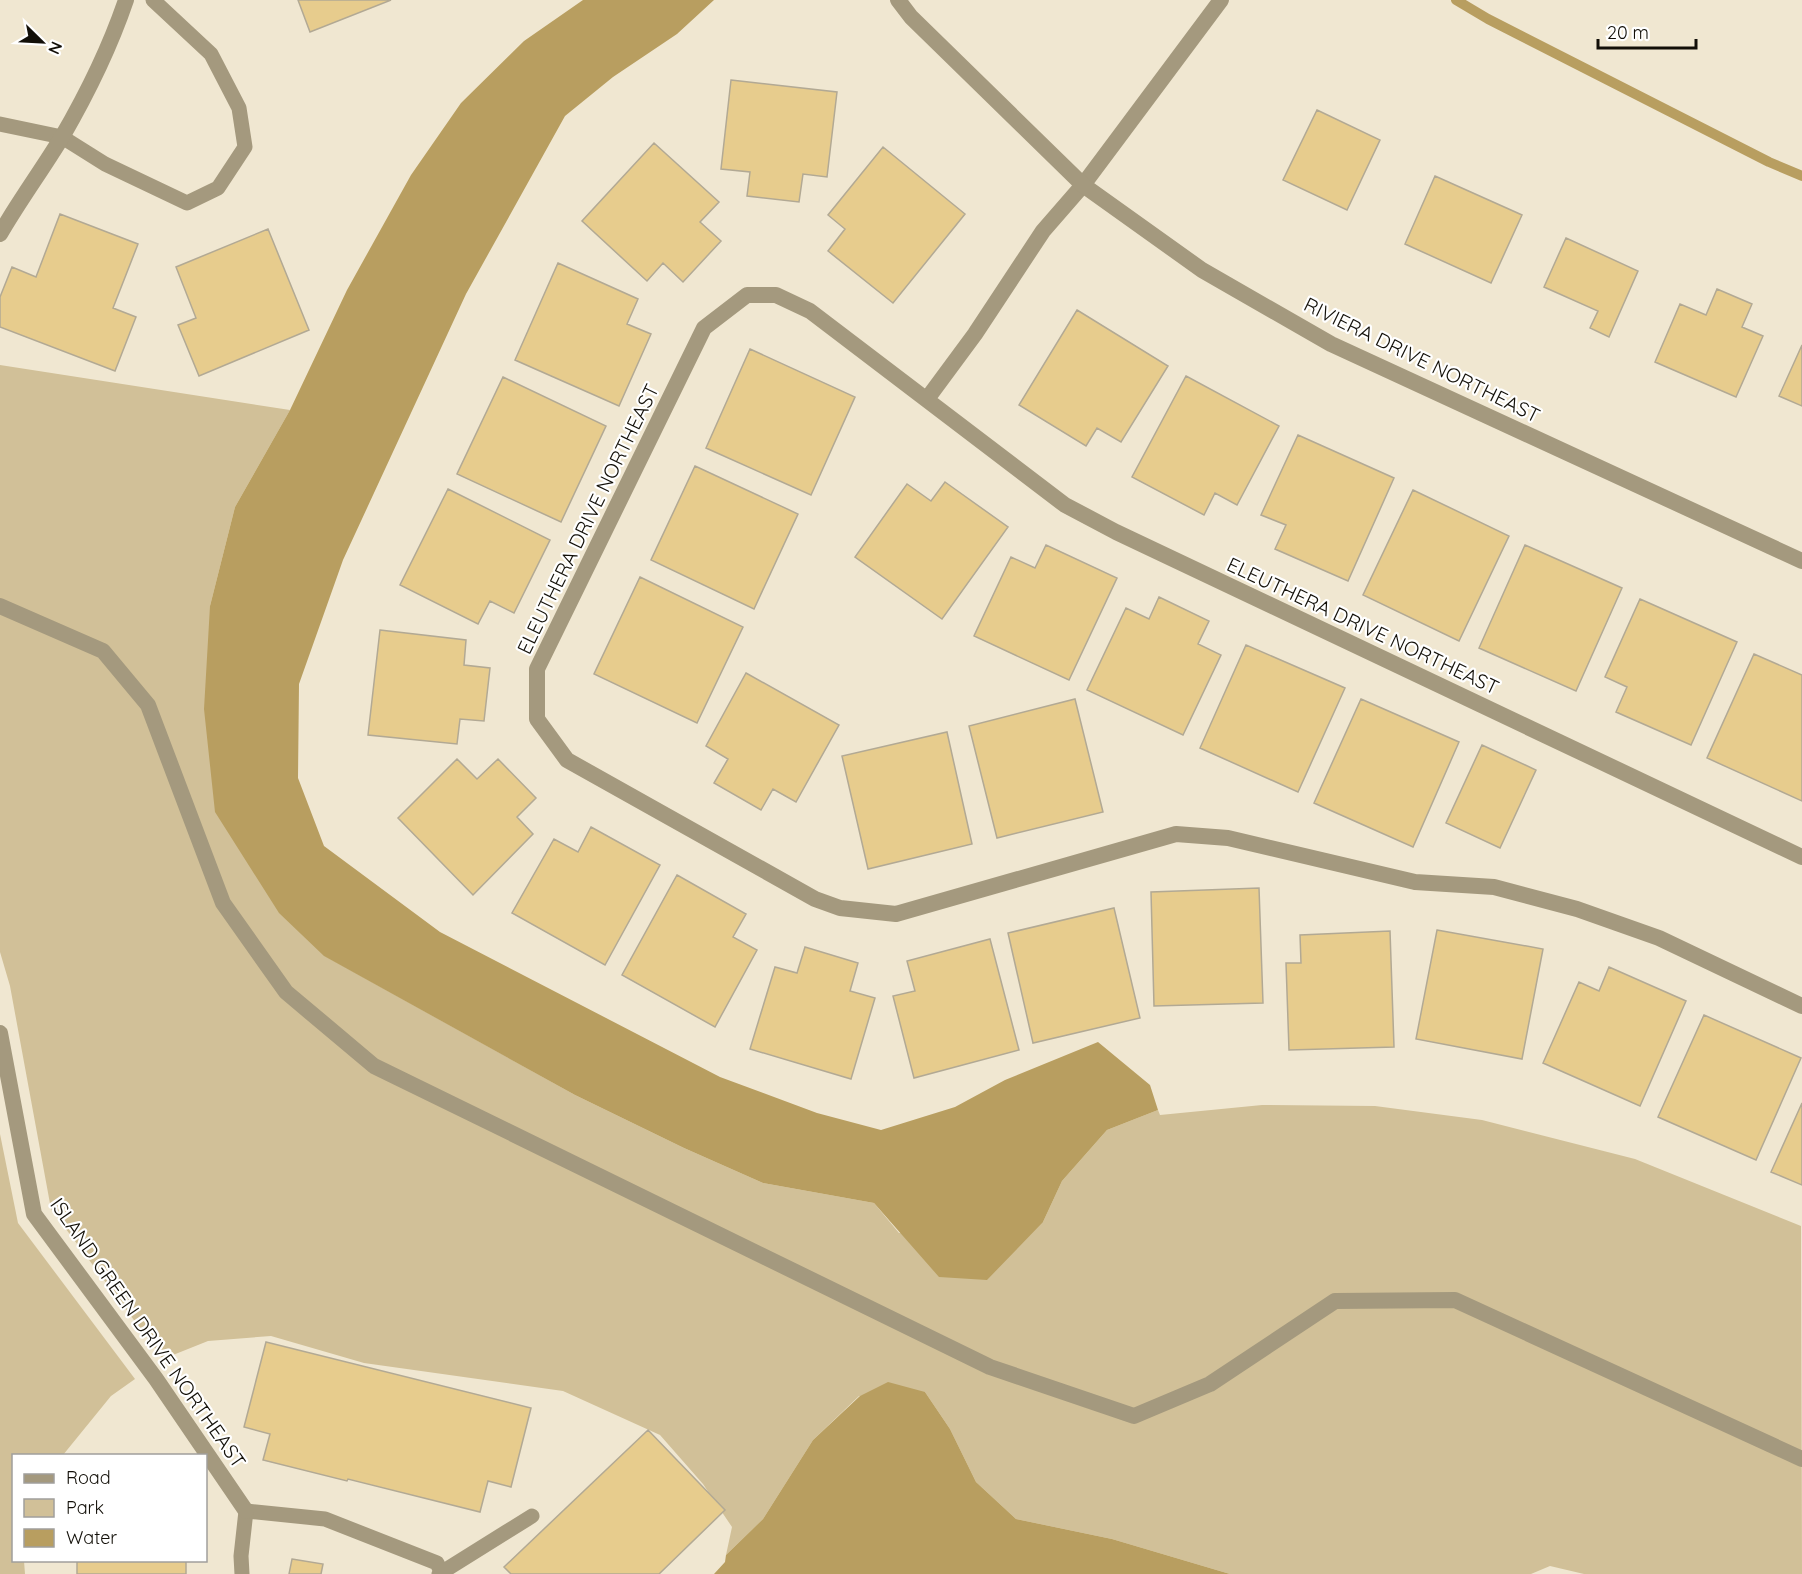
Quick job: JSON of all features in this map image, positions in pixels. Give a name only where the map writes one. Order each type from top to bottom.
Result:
[{"type":"street","points":[[0,234],[62,137],[83,98],[126,0]]},
{"type":"street","name":"RIVIERA DRIVE NORTHEAST","points":[[898,0],[911,17],[1083,184],[1202,270],[1331,344],[1802,561]]},
{"type":"street","points":[[927,399],[975,334],[1044,231],[1083,184],[1221,0]]},
{"type":"street","name":"ELEUTHERA DRIVE NORTHEAST","points":[[1802,857],[1095,522],[1065,505],[810,311],[776,295],[747,295],[704,328],[537,669],[537,719],[567,760],[815,899],[840,909],[896,914],[1176,834],[1228,838],[1415,882],[1494,887],[1577,909],[1659,938],[1802,1006]]},
{"type":"street","points":[[0,606],[103,651],[148,705],[223,903],[286,992],[374,1066],[990,1367],[1134,1416],[1210,1384],[1335,1301],[1455,1300],[1802,1459]]},
{"type":"street","name":"ISLAND GREEN DRIVE NORTHEAST","points":[[0,1033],[34,1214],[156,1379],[246,1511]]},
{"type":"lane","points":[[0,124],[62,137],[105,164],[187,203],[218,188],[245,147],[239,108],[211,54],[153,0]]},
{"type":"lane","points":[[242,1574],[241,1556],[246,1511],[325,1519],[438,1563],[440,1573],[532,1516]]},
{"type":"green space","points":[[0,365],[290,410],[235,507],[210,606],[325,956],[575,1095],[684,1148],[763,1183],[874,1203],[899,1233],[1043,1222],[1062,1181],[1107,1130],[1158,1110],[1160,1115],[1262,1105],[1375,1106],[1482,1120],[1635,1159],[1801,1226],[1802,1574],[1584,1574],[1550,1566],[1531,1574],[1230,1574],[1112,1539],[1016,1519],[976,1482],[950,1429],[925,1392],[859,1396],[813,1440],[763,1519],[726,1555],[732,1527],[703,1484],[660,1435],[563,1391],[364,1363],[271,1336],[208,1341],[163,1359],[51,1209],[10,986],[0,952]]},
{"type":"green space","points":[[0,1134],[18,1223],[135,1379],[111,1396],[64,1454],[12,1454],[12,1562],[24,1562],[25,1574],[0,1574]]},
{"type":"water","points":[[583,0],[714,0],[677,34],[613,77],[565,116],[466,294],[343,560],[299,684],[298,778],[324,846],[440,932],[720,1077],[817,1113],[881,1130],[955,1107],[1005,1080],[1098,1042],[1150,1085],[1158,1110],[1107,1130],[1062,1181],[1043,1222],[987,1280],[939,1277],[874,1203],[763,1183],[684,1148],[575,1095],[324,956],[279,913],[215,812],[204,709],[210,606],[235,507],[290,410],[347,290],[411,175],[461,103],[524,41]]},
{"type":"water","points":[[888,1382],[925,1392],[950,1429],[976,1482],[1016,1519],[1112,1539],[1230,1574],[714,1574],[725,1562],[726,1555],[763,1519],[813,1440],[860,1396]]},
{"type":"building","points":[[298,0],[391,0],[310,32]]},
{"type":"building","points":[[731,80],[837,92],[827,177],[803,174],[799,202],[747,196],[750,172],[721,169]]},
{"type":"building","points":[[1317,110],[1380,140],[1347,210],[1283,180]]},
{"type":"building","points":[[654,143],[719,202],[700,222],[721,241],[683,282],[663,263],[647,281],[582,221]]},
{"type":"building","points":[[883,147],[965,214],[893,303],[828,251],[845,229],[828,215]]},
{"type":"building","points":[[1435,176],[1522,215],[1491,283],[1405,244]]},
{"type":"building","points":[[60,214],[138,244],[113,308],[136,317],[115,371],[0,327],[0,297],[12,267],[36,277]]},
{"type":"building","points":[[268,229],[309,330],[199,376],[178,325],[196,318],[176,267]]},
{"type":"building","points":[[1566,238],[1638,271],[1609,337],[1590,328],[1598,311],[1544,287]]},
{"type":"building","points":[[558,263],[638,299],[627,324],[651,334],[619,406],[515,360]]},
{"type":"building","points":[[1717,289],[1752,304],[1742,327],[1763,336],[1736,397],[1655,362],[1680,304],[1706,315]]},
{"type":"building","points":[[1077,310],[1168,366],[1121,442],[1097,428],[1086,446],[1019,405]]},
{"type":"building","points":[[1802,345],[1802,406],[1779,396]]},
{"type":"building","points":[[750,349],[855,397],[811,495],[706,448]]},
{"type":"building","points":[[1186,376],[1279,426],[1237,505],[1215,493],[1204,515],[1132,477]]},
{"type":"building","points":[[503,377],[606,426],[561,522],[457,474]]},
{"type":"building","points":[[1298,435],[1394,478],[1348,581],[1275,549],[1286,525],[1261,515]]},
{"type":"building","points":[[695,466],[798,514],[754,609],[651,560]]},
{"type":"building","points":[[945,482],[1008,527],[942,619],[855,557],[907,484],[931,501]]},
{"type":"building","points":[[448,489],[550,540],[514,613],[490,601],[478,624],[400,585]]},
{"type":"building","points":[[1413,490],[1509,536],[1459,641],[1363,595]]},
{"type":"building","points":[[1046,545],[1117,578],[1069,680],[974,636],[1011,557],[1035,568]]},
{"type":"building","points":[[1525,545],[1622,588],[1576,691],[1479,648]]},
{"type":"building","points":[[640,577],[743,627],[697,723],[594,674]]},
{"type":"building","points":[[1159,597],[1209,621],[1198,644],[1221,655],[1183,735],[1087,690],[1126,608],[1149,619]]},
{"type":"building","points":[[1640,599],[1737,642],[1691,745],[1616,712],[1627,687],[1605,677]]},
{"type":"building","points":[[380,630],[466,640],[464,665],[490,668],[484,721],[460,719],[457,744],[368,735]]},
{"type":"building","points":[[1246,645],[1345,688],[1298,792],[1200,748]]},
{"type":"building","points":[[1754,654],[1802,675],[1802,801],[1707,758]]},
{"type":"building","points":[[746,673],[839,725],[796,802],[773,789],[761,810],[714,783],[728,759],[706,746]]},
{"type":"building","points":[[1075,699],[1103,812],[997,838],[969,726]]},
{"type":"building","points":[[1361,699],[1459,742],[1413,847],[1314,803]]},
{"type":"building","points":[[947,732],[972,844],[868,869],[842,756]]},
{"type":"building","points":[[1482,745],[1536,770],[1500,848],[1446,823]]},
{"type":"building","points":[[457,759],[477,779],[498,759],[536,798],[517,817],[533,834],[473,895],[398,818]]},
{"type":"building","points":[[591,827],[660,865],[605,965],[512,913],[554,839],[578,852]]},
{"type":"building","points":[[677,875],[746,914],[733,937],[757,950],[715,1027],[622,975]]},
{"type":"building","points":[[1259,888],[1263,1003],[1154,1006],[1151,892]]},
{"type":"building","points":[[1114,908],[1140,1018],[1033,1043],[1008,933]]},
{"type":"building","points":[[1437,930],[1543,949],[1522,1059],[1416,1039]]},
{"type":"building","points":[[1390,931],[1394,1047],[1289,1050],[1286,963],[1301,963],[1300,935]]},
{"type":"building","points":[[990,939],[1019,1050],[914,1078],[893,996],[915,991],[907,961]]},
{"type":"building","points":[[805,947],[858,963],[850,991],[875,998],[851,1079],[750,1049],[775,967],[797,973]]},
{"type":"building","points":[[1609,967],[1686,1001],[1640,1106],[1543,1063],[1579,982],[1599,991]]},
{"type":"building","points":[[1704,1015],[1801,1058],[1756,1160],[1658,1117]]},
{"type":"building","points":[[1802,1103],[1802,1185],[1771,1172]]},
{"type":"building","points":[[266,1342],[531,1408],[511,1487],[488,1481],[480,1512],[263,1460],[270,1434],[244,1427]]},
{"type":"building","points":[[648,1430],[725,1510],[659,1574],[511,1574],[504,1567]]},
{"type":"building","points":[[292,1559],[323,1564],[321,1574],[289,1574]]},
{"type":"building","points":[[77,1562],[186,1562],[186,1574],[77,1574]]},
{"type":"waterway","points":[[1456,0],[1488,19],[1769,162],[1802,176]]}]
